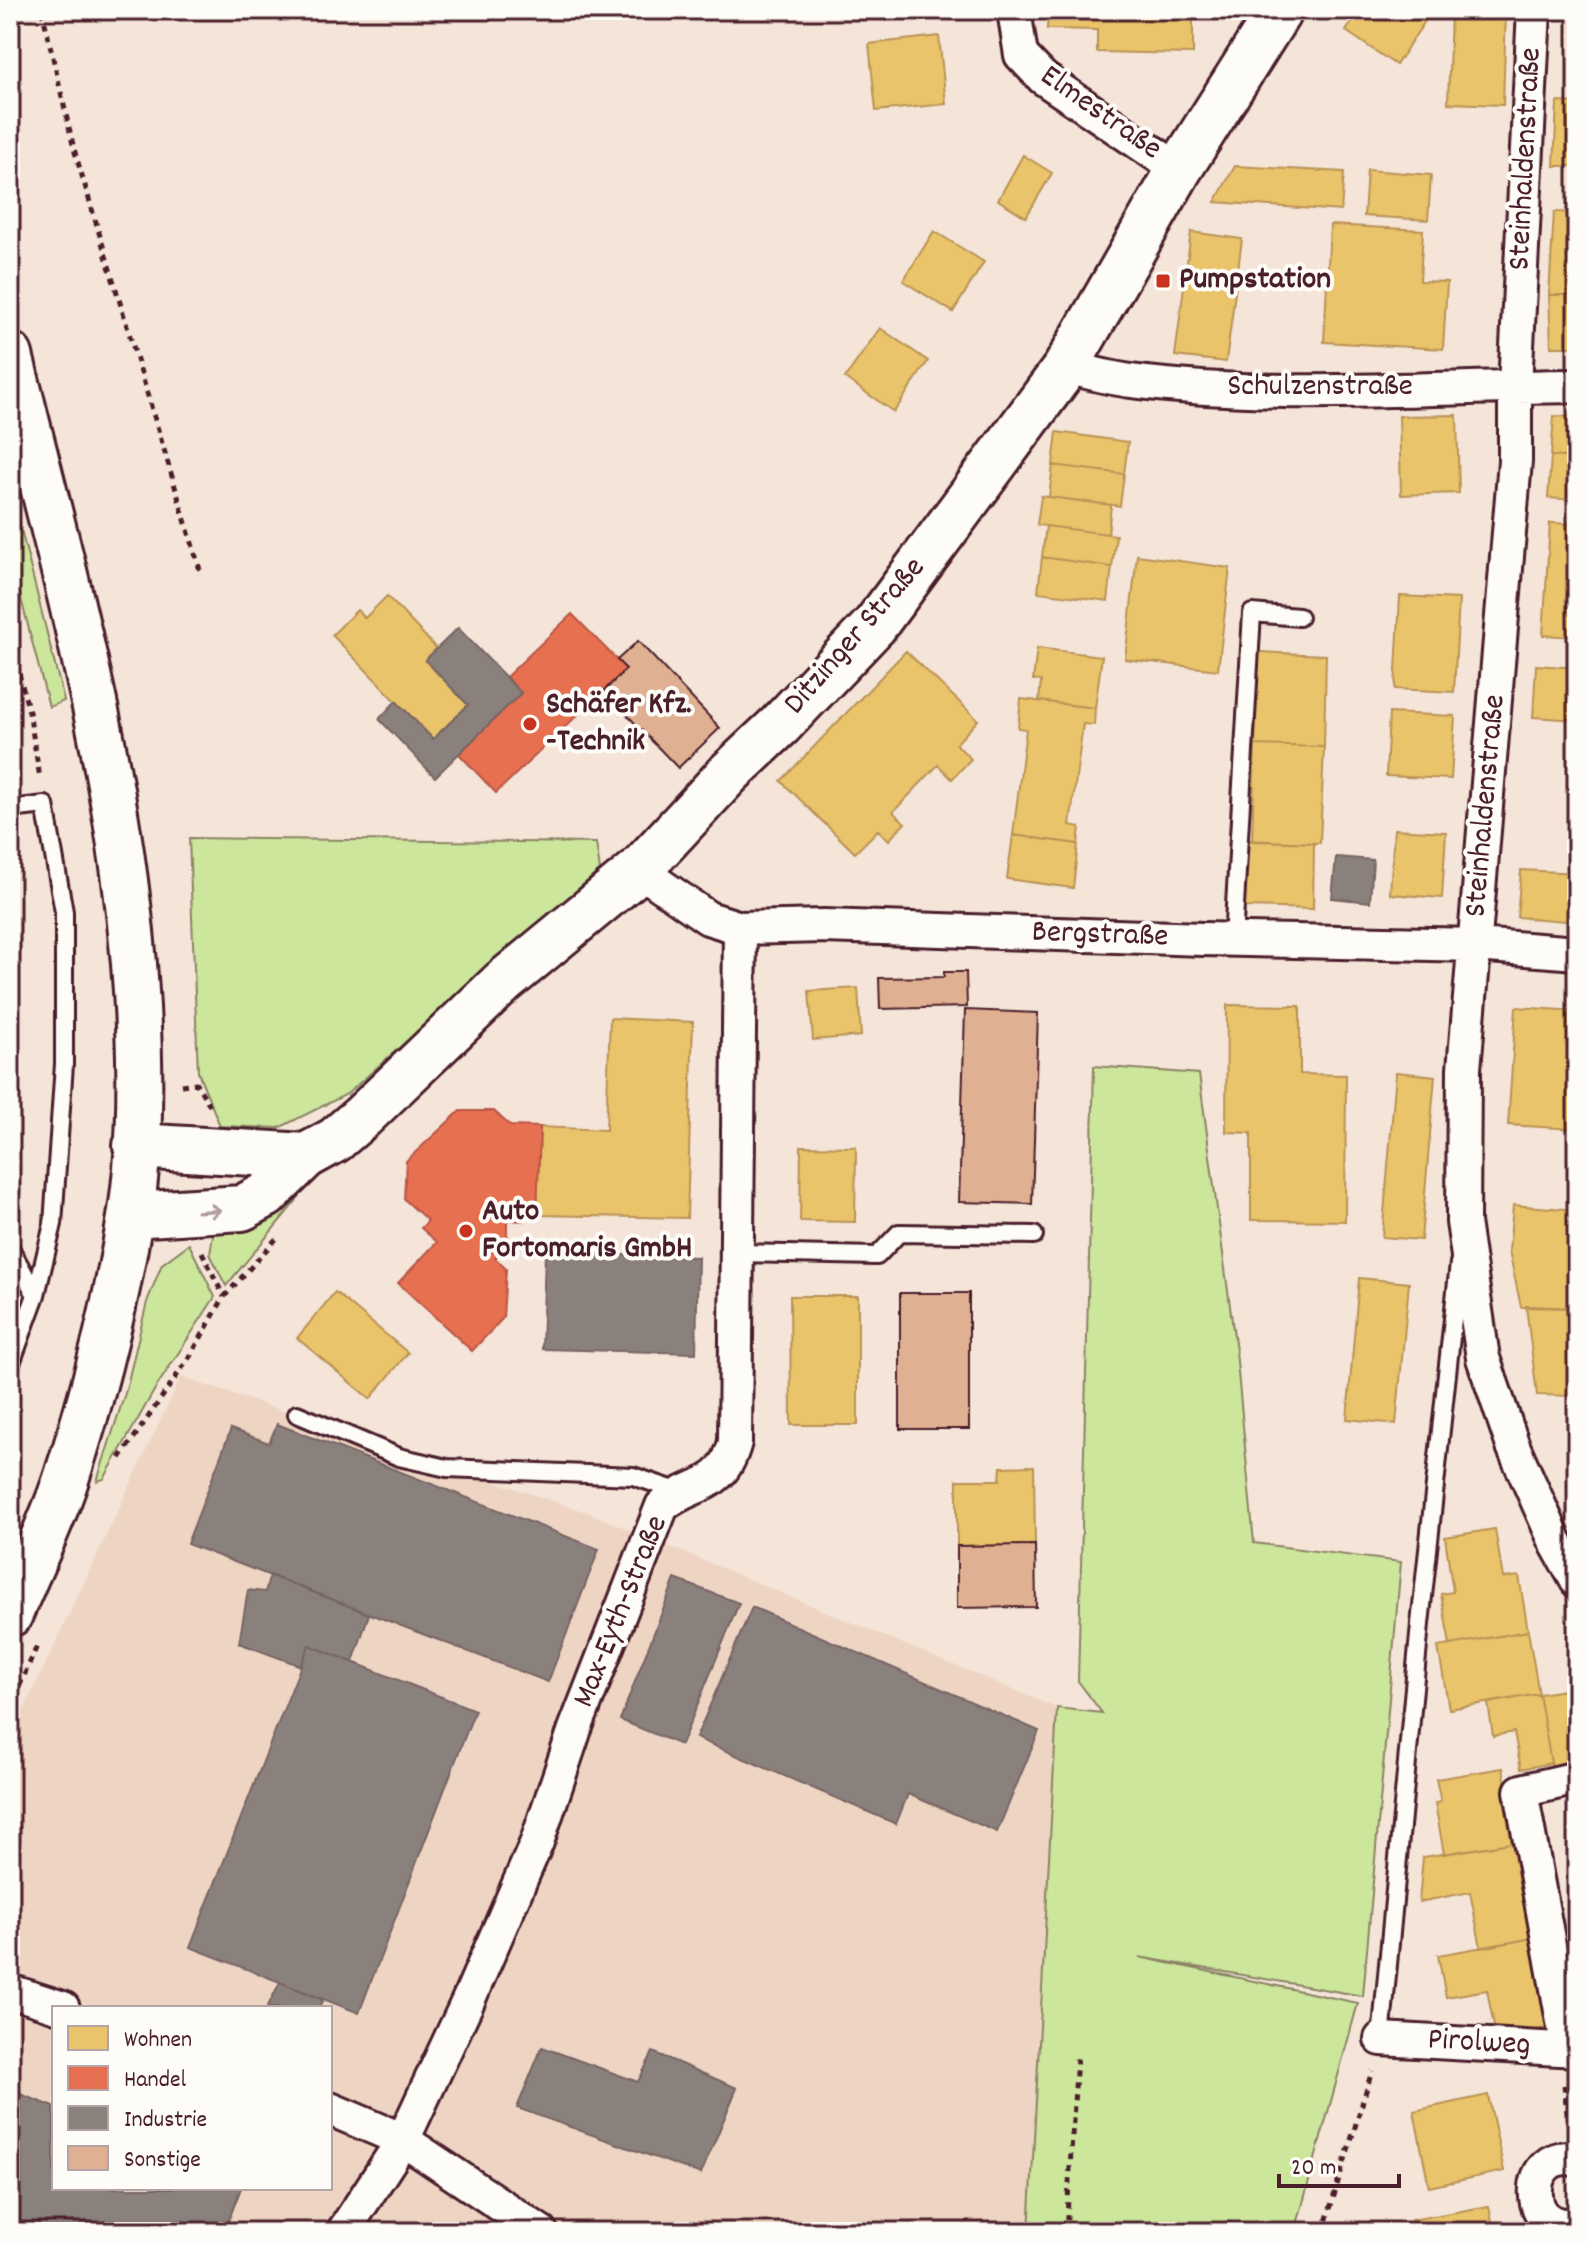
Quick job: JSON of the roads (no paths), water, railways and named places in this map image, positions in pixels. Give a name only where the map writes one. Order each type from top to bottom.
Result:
[{"type":"street","name":"Elmestraße","points":[[1014,10],[1021,55],[1043,78],[1179,170]]},
{"type":"street","name":"Ditzinger Straße","points":[[131,1215],[242,1208],[266,1195],[306,1156],[335,1140],[503,982],[639,870],[875,625],[1066,367],[1179,170],[1280,10]]},
{"type":"street","name":"Steinhaldenstraße","points":[[1534,10],[1515,386],[1515,461],[1464,1069],[1463,1222],[1483,1358],[1513,1446],[1557,1545],[1577,1581]]},
{"type":"street","points":[[10,355],[91,681],[111,781],[132,932],[141,1065],[131,1215],[104,1347],[25,1627]]},
{"type":"street","name":"Schulzenstraße","points":[[1066,367],[1130,381],[1209,387],[1305,390],[1577,386]]},
{"type":"street","name":"Bergstraße","points":[[639,870],[708,918],[740,928],[824,926],[1476,945],[1577,953]]},
{"type":"street","name":"Max-Eyth-Straße","points":[[343,2232],[403,2140],[468,2001],[537,1842],[575,1729],[662,1506],[680,1492],[716,1478],[729,1463],[735,1442],[740,928]]},
{"type":"street","points":[[136,1146],[306,1156]]},
{"type":"street","points":[[1572,2050],[1521,1791],[1577,1778]]},
{"type":"street","points":[[10,1991],[57,2006]]},
{"type":"street","name":"Pirolweg","points":[[1381,2039],[1572,2050]]},
{"type":"street","points":[[332,2110],[403,2140],[541,2232]]},
{"type":"street","points":[[1571,2227],[1554,2223],[1539,2209],[1535,2185],[1544,2167],[1562,2158],[1574,2159]]},
{"type":"lane","points":[[1233,940],[1252,613],[1299,617]]},
{"type":"lane","points":[[10,809],[45,805],[64,912],[64,1064],[53,1224],[36,1295],[10,1366]]},
{"type":"lane","points":[[1381,2039],[1463,1222]]},
{"type":"lane","points":[[738,1253],[877,1256],[899,1233],[1034,1235]]},
{"type":"lane","points":[[10,1248],[36,1295]]},
{"type":"lane","points":[[297,1414],[399,1457],[447,1468],[633,1476],[680,1492]]},
{"type":"place","name":"Pumpstation","points":[[1163,281]]},
{"type":"place","name":"Schäfer Kfz. -Technik","points":[[530,724]]},
{"type":"place","name":"Auto Fortomaris GmbH","points":[[466,1231]]}]
